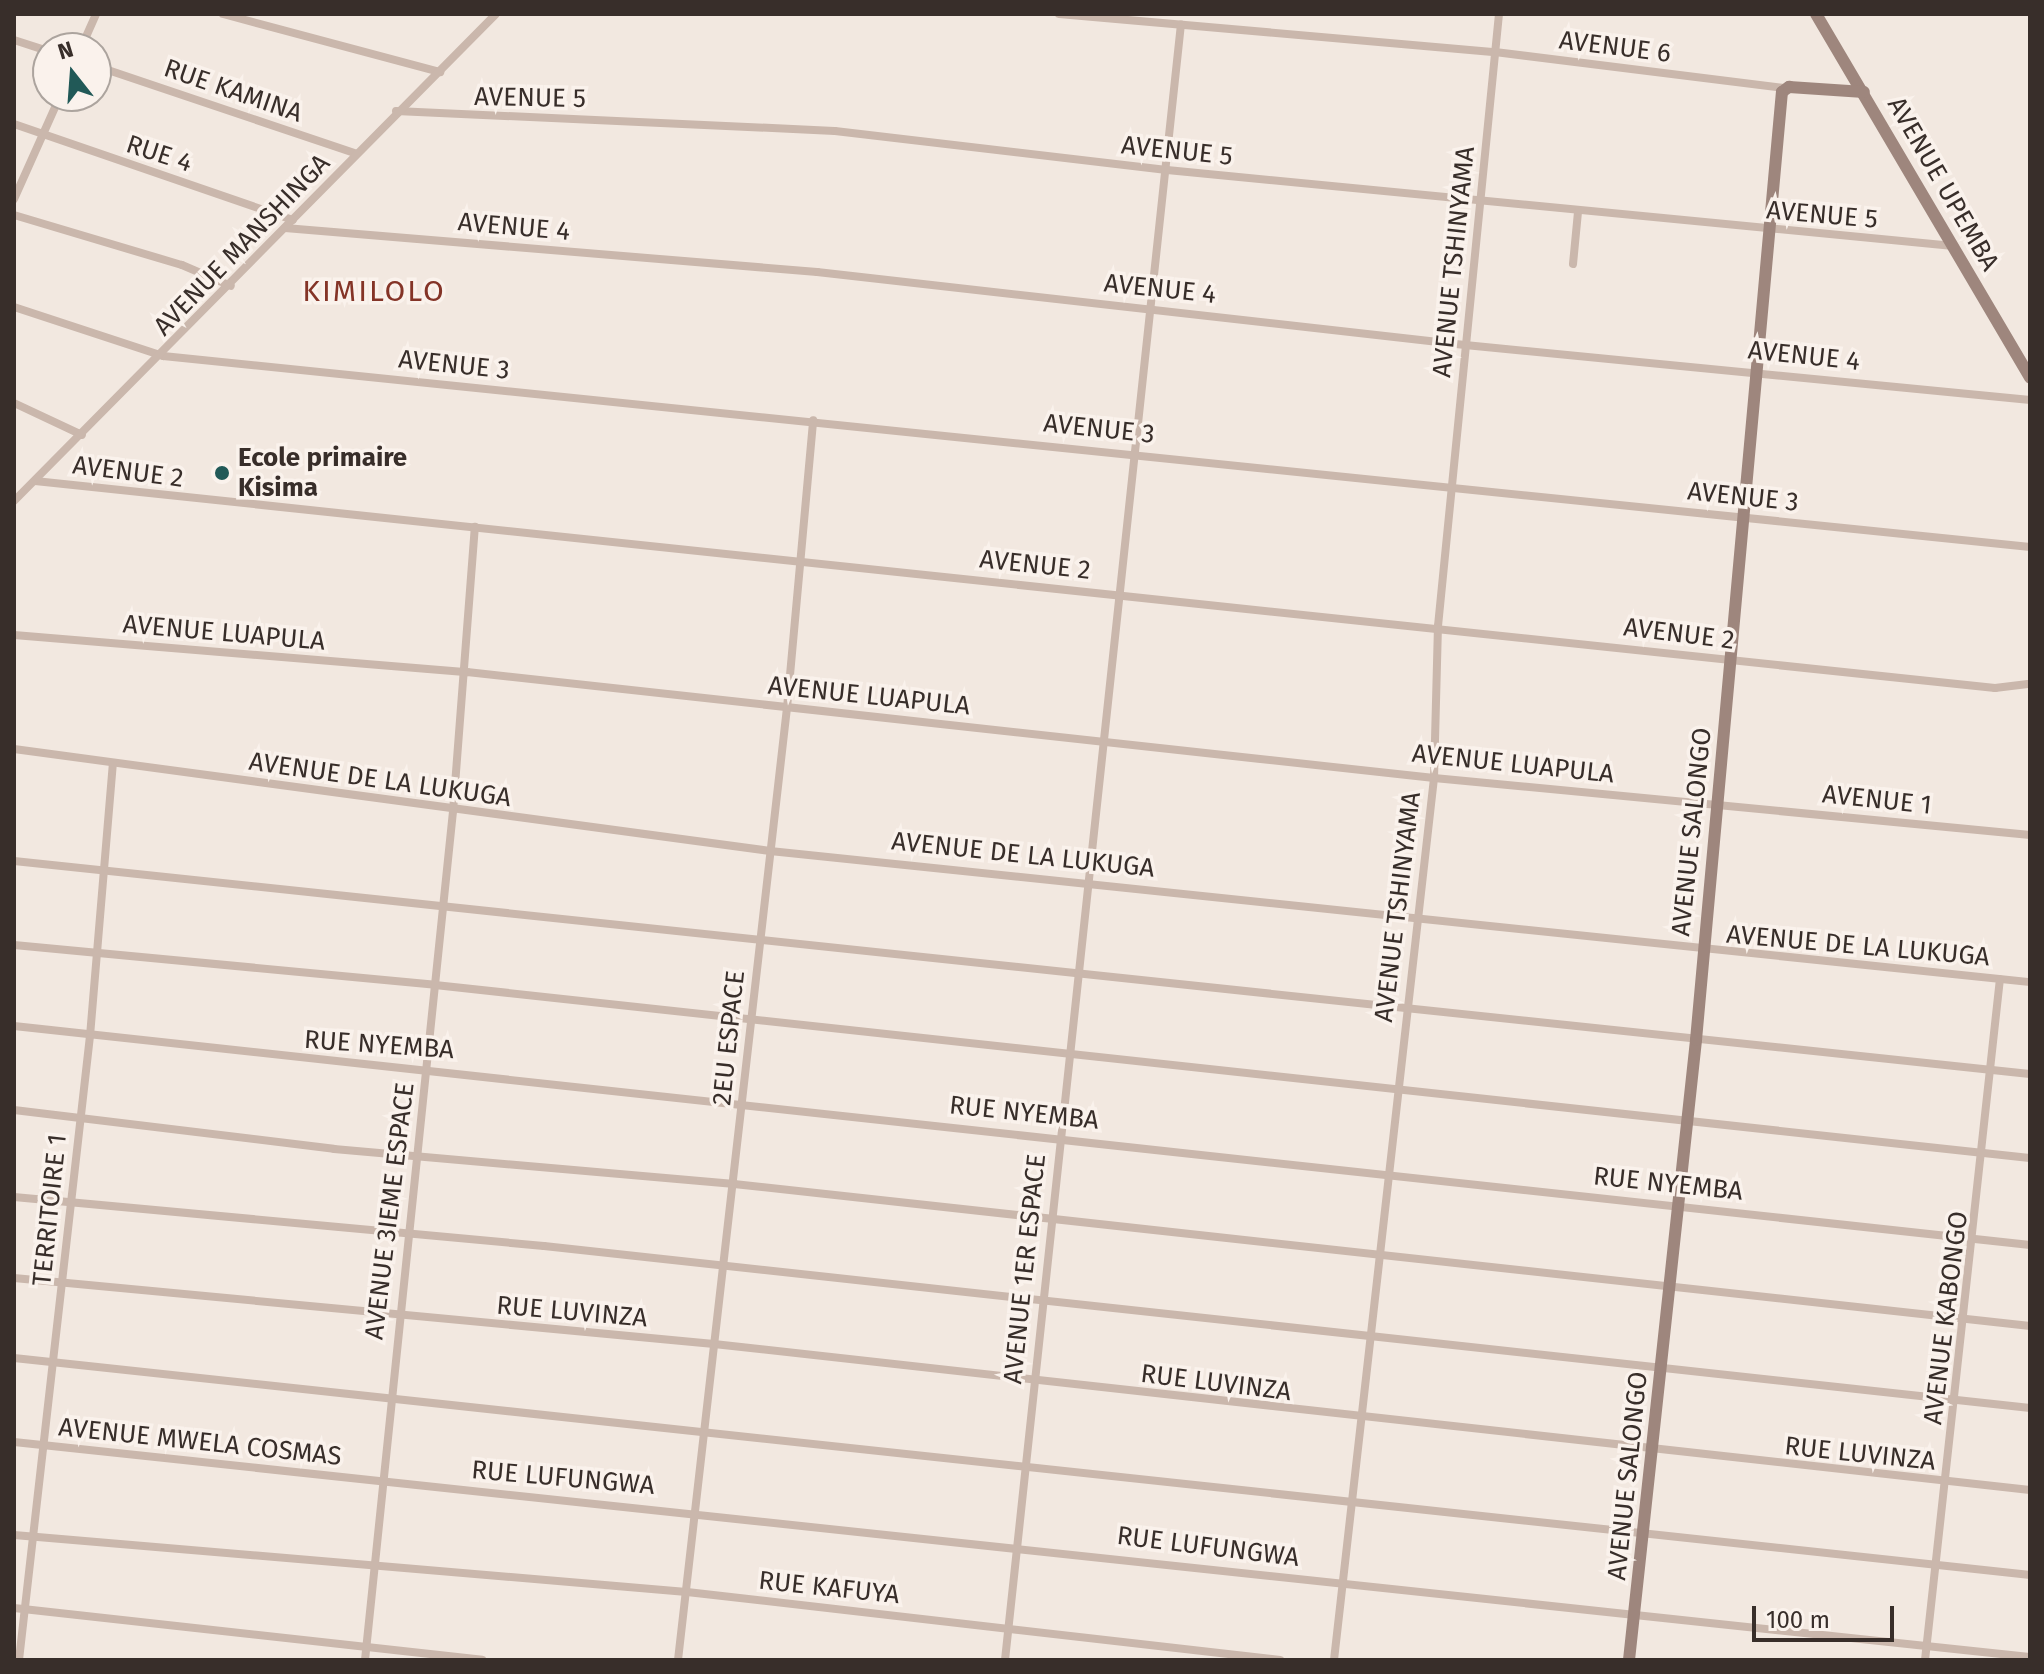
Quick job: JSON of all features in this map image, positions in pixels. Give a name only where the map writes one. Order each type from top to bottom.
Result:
[{"type":"street","points":[[223,14],[440,72]]},
{"type":"street","name":"AVENUE MANSHINGA","points":[[14,501],[163,356],[396,111],[440,72],[496,14]]},
{"type":"street","name":"AVENUE 6","points":[[1059,14],[1495,52],[1784,88]]},
{"type":"street","points":[[1197,26],[1198,14]]},
{"type":"street","name":"AVENUE TSHINYAMA","points":[[1334,1660],[1386,1173],[1434,778],[1438,626],[1499,14]]},
{"type":"street","name":"AVENUE UPEMBA","points":[[1816,14],[2030,378]]},
{"type":"street","name":"AVENUE 1ER ESPACE","points":[[1005,1660],[1067,1052],[1181,24]]},
{"type":"street","name":"RUE KAMINA","points":[[112,71],[357,154]]},
{"type":"street","points":[[1784,88],[1864,92]]},
{"type":"street","name":"AVENUE SALONGO","points":[[1629,1660],[1646,1534],[1696,1040],[1702,951],[1719,804],[1726,660],[1784,88]]},
{"type":"street","name":"AVENUE 5","points":[[396,111],[835,131],[1167,170],[1768,231],[1953,246]]},
{"type":"street","points":[[14,199],[53,112]]},
{"type":"street","name":"RUE 4","points":[[14,124],[42,138],[293,220]]},
{"type":"street","points":[[1573,264],[1578,212]]},
{"type":"street","points":[[14,215],[182,265],[231,286]]},
{"type":"street","name":"AVENUE 4","points":[[285,228],[1149,308],[1465,345],[1754,370],[2030,400]]},
{"type":"street","name":"AVENUE 3","points":[[14,307],[163,356],[1134,452],[2030,547]]},
{"type":"street","points":[[14,403],[82,435]]},
{"type":"street","name":"2EU ESPACE","points":[[678,1660],[787,708],[813,420]]},
{"type":"street","name":"AVENUE 2","points":[[35,481],[1438,626],[1995,688],[2030,684]]},
{"type":"street","name":"AVENUE 3IEME ESPACE","points":[[365,1660],[398,1316],[418,1156],[467,672],[475,527]]},
{"type":"street","name":"AVENUE LUAPULA","points":[[14,635],[467,672],[1102,739],[1434,778],[1719,804]]},
{"type":"street","name":"AVENUE DE LA LUKUGA","points":[[14,749],[453,811],[770,851],[1088,880],[1418,921],[2030,982]]},
{"type":"street","name":"TERRITOIRE 1","points":[[19,1660],[36,1537],[90,1036],[113,763]]},
{"type":"street","name":"AVENUE 1","points":[[1719,804],[2030,835]]},
{"type":"street","points":[[14,861],[103,872],[443,902],[760,937],[1077,977],[2030,1074]]},
{"type":"street","points":[[14,945],[435,985],[2030,1158]]},
{"type":"street","name":"AVENUE KABONGO","points":[[1925,1660],[1939,1566],[1986,1153],[2000,979]]},
{"type":"street","name":"RUE NYEMBA","points":[[14,1026],[346,1065],[427,1067],[1059,1135],[2030,1245]]},
{"type":"street","points":[[14,1110],[418,1156],[734,1184],[1050,1218],[1966,1323],[2030,1326]]},
{"type":"street","points":[[14,1197],[724,1266],[1370,1339],[2030,1408]]},
{"type":"street","name":"RUE LUVINZA","points":[[14,1278],[714,1344],[1359,1420],[1948,1484],[2030,1490]]},
{"type":"street","points":[[14,1358],[55,1360],[390,1400],[704,1428],[1025,1463],[1350,1504],[2030,1575]]},
{"type":"street","name":"AVENUE MWELA COSMAS","points":[[14,1442],[381,1482]]},
{"type":"street","name":"RUE LUFUNGWA","points":[[381,1482],[694,1510],[1635,1616],[2030,1657]]},
{"type":"street","name":"RUE KAFUYA","points":[[14,1535],[687,1592],[1009,1625],[1280,1660]]},
{"type":"street","points":[[14,1608],[482,1660]]},
{"type":"place","name":"Ecole primaire Kisima","points":[[222,473]]},
{"type":"district","name":"KIMILOLO","points":[[374,291]]}]
